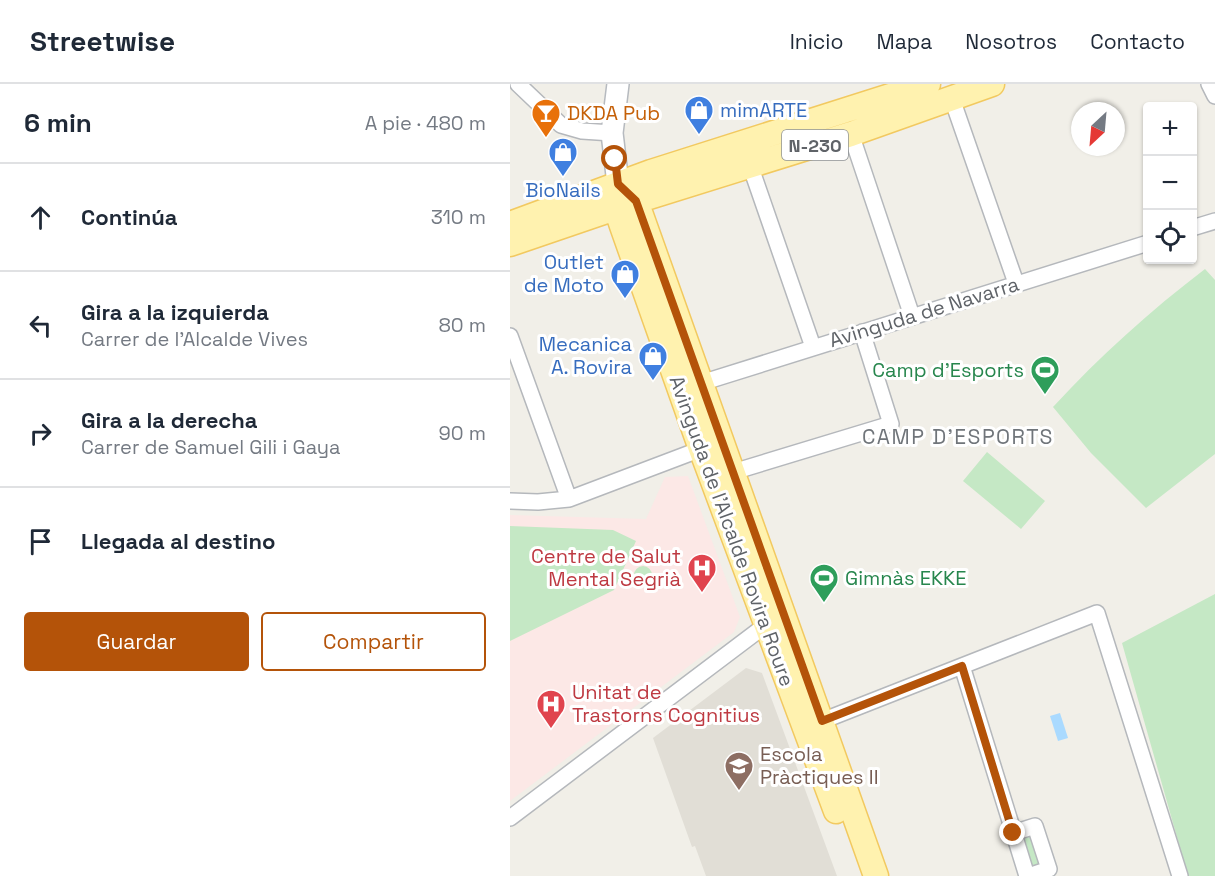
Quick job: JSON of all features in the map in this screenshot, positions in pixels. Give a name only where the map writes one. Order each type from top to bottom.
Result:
[{"type":"main road","name":"Avinguda de l'Alcalde Rovira Roure","points":[[618,84],[612,133],[618,184],[701,383],[876,876]]},
{"type":"main road","name":"N-230","points":[[510,224],[618,184],[890,90],[928,84]]},
{"type":"main road","name":"N-230","points":[[510,244],[626,204],[851,134],[992,84]]},
{"type":"main road","name":"Avinguda de l'Alcalde Rovira Roure","points":[[626,204],[701,449],[860,876]]},
{"type":"street","points":[[518,84],[561,125],[582,131],[612,133]]},
{"type":"street","points":[[1209,84],[1215,96]]},
{"type":"street","points":[[952,99],[1016,283]]},
{"type":"street","points":[[851,134],[912,316]]},
{"type":"street","points":[[750,165],[813,347]]},
{"type":"street","points":[[1197,226],[1215,220]]},
{"type":"street","name":"Avinguda de Navarra","points":[[701,383],[1143,245]]},
{"type":"street","points":[[733,472],[891,424],[862,332]]},
{"type":"street","points":[[510,336],[516,370],[569,499]]},
{"type":"street","points":[[510,501],[538,502],[569,499],[701,449]]},
{"type":"street","points":[[822,721],[1097,613],[1180,876]]},
{"type":"street","points":[[510,818],[767,624]]},
{"type":"street","points":[[962,666],[1013,833],[1027,876],[1049,869],[1035,826],[1013,833]]},
{"type":"shaded area","points":[[688,476],[740,617],[734,632],[510,801],[510,515],[646,519],[665,477]]},
{"type":"shaded area","name":"Escola Pràctiques II","points":[[746,668],[762,673],[837,876],[706,876],[695,846],[692,847],[653,738]]},
{"type":"green space","points":[[1205,269],[1215,280],[1215,454],[1146,508],[1091,453],[1053,407],[1126,335]]},
{"type":"green space","points":[[987,452],[1045,501],[1021,529],[963,481]]},
{"type":"green space","points":[[510,526],[613,530],[636,541],[614,590],[510,641]]},
{"type":"green space","points":[[639,566],[647,566],[652,571],[650,582],[639,584],[634,579],[634,571]]},
{"type":"green space","points":[[1215,594],[1215,876],[1188,876],[1122,643]]},
{"type":"green space","points":[[1021,835],[1033,836],[1041,862],[1039,866],[1032,867]]},
{"type":"water","points":[[1060,713],[1068,738],[1058,741],[1050,716]]},
{"type":"place","name":"mimARTE","points":[[699,136]]},
{"type":"place","name":"DKDA Pub","points":[[546,138]]},
{"type":"place","name":"BioNails","points":[[563,178]]},
{"type":"place","name":"Outlet de Moto","points":[[625,300]]},
{"type":"place","name":"Mecanica A. Rovira","points":[[653,382]]},
{"type":"place","name":"Camp d'Esports","points":[[1045,396]]},
{"type":"place","name":"Centre de Salut Mental Segrià","points":[[702,594]]},
{"type":"place","name":"Gimnàs EKKE","points":[[824,604]]},
{"type":"place","name":"Unitat de Trastorns Cognitius","points":[[551,730]]},
{"type":"place","name":"Escola Pràctiques II","points":[[739,792]]},
{"type":"district","name":"CAMP D'ESPORTS","points":[[958,436]]},
{"type":"route","points":[[615,159],[618,184],[636,201],[822,721],[962,666],[1013,833]]}]
